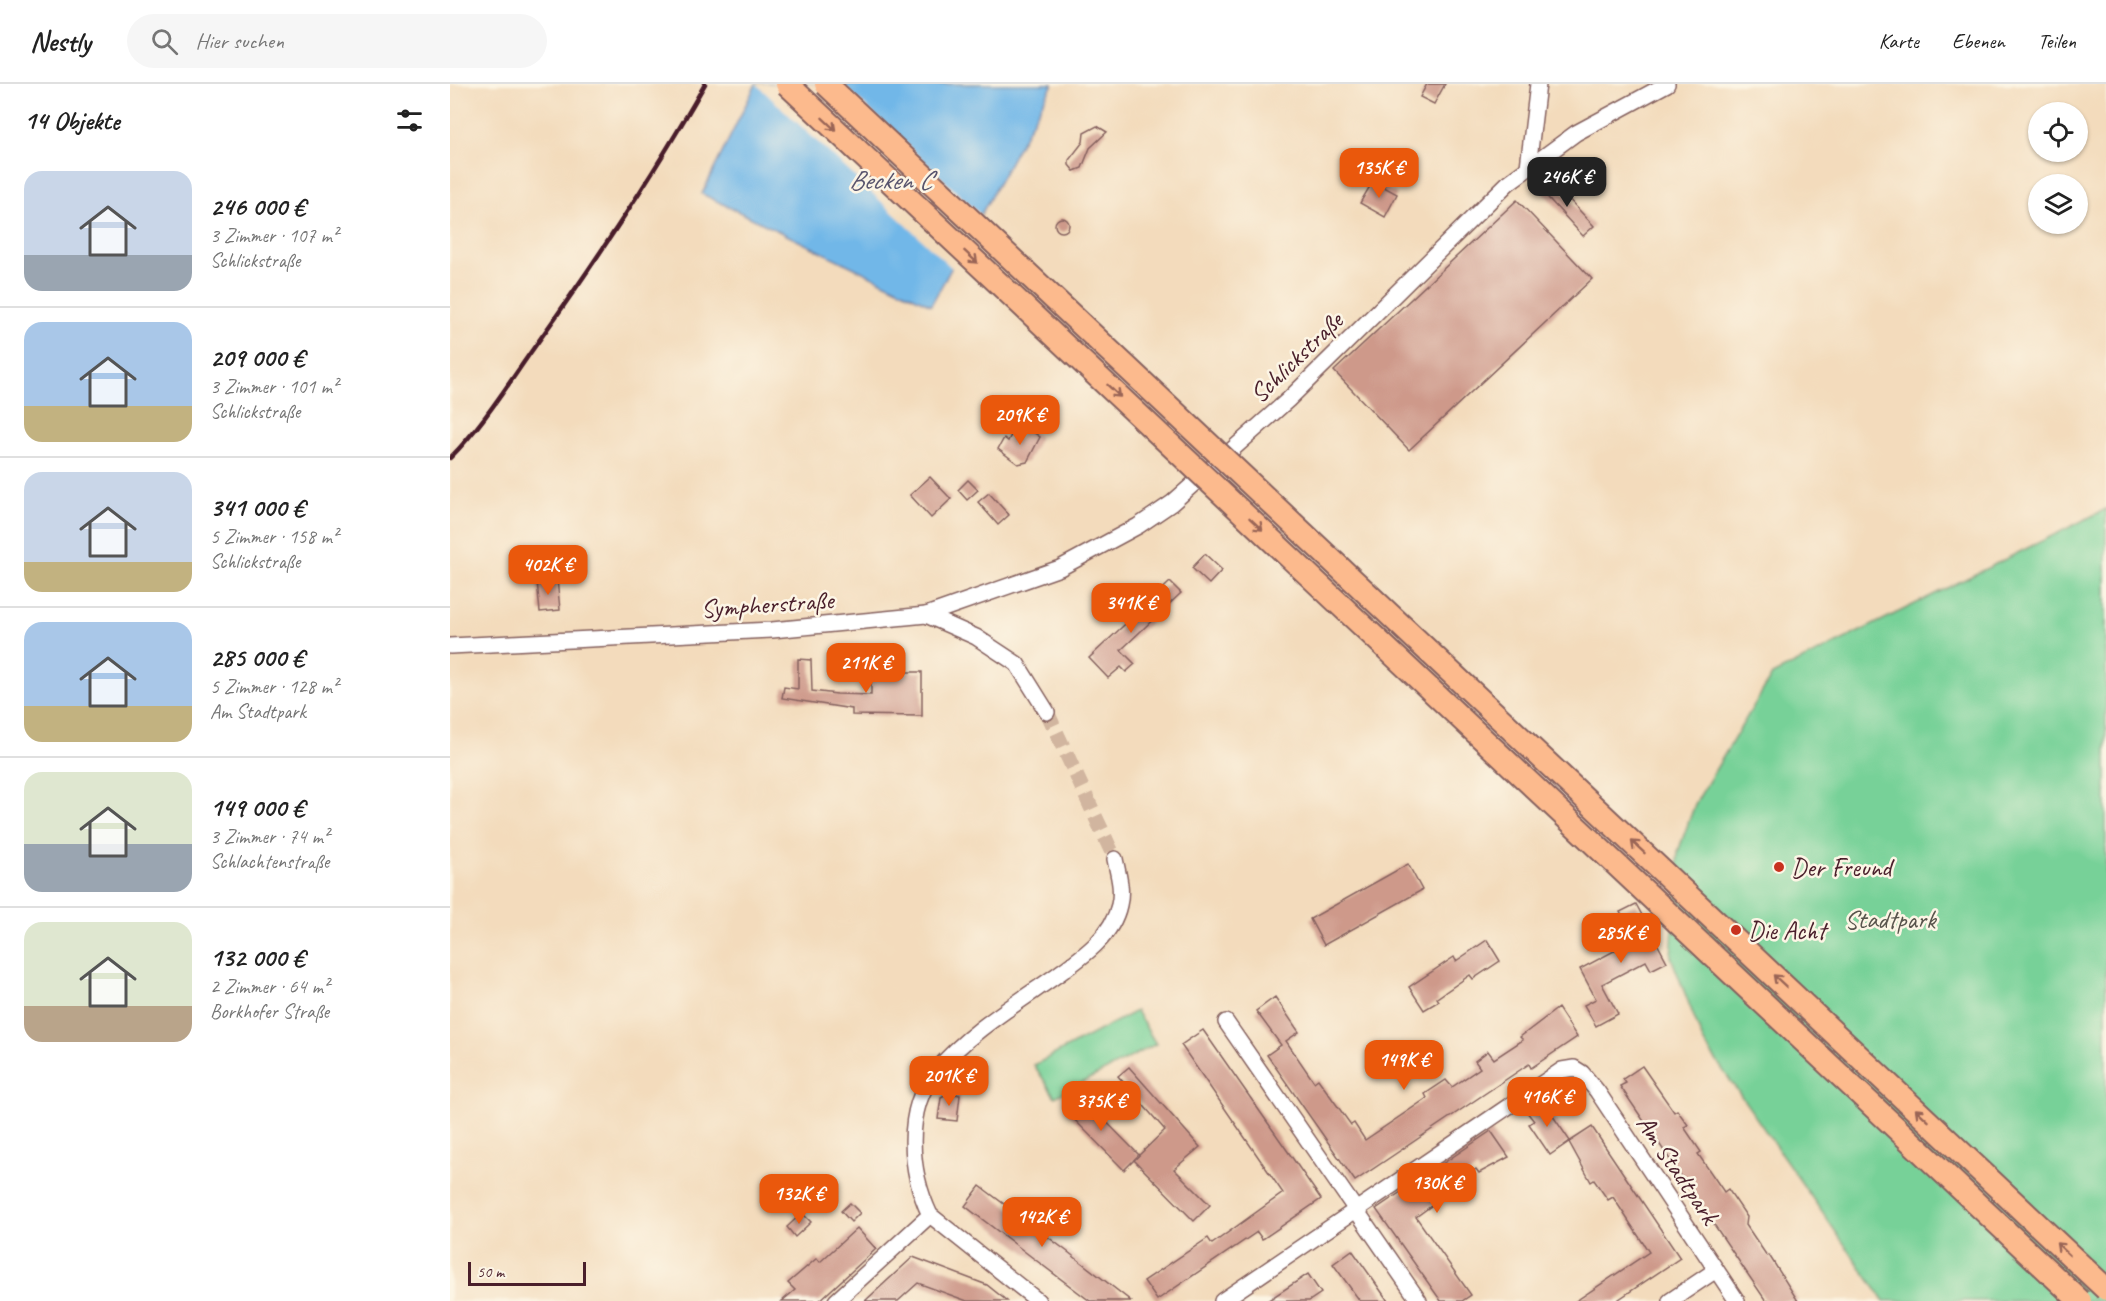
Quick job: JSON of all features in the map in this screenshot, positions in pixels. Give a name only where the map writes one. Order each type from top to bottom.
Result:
[{"type":"highway","points":[[787,84],[2080,1301]]},
{"type":"highway","points":[[825,84],[2106,1289]]},
{"type":"street","points":[[1528,167],[1538,84]]},
{"type":"street","name":"Schlickstraße","points":[[926,615],[1060,568],[1111,541],[1172,503],[1288,400],[1528,167],[1576,133],[1667,84]]},
{"type":"street","name":"Sympherstraße","points":[[450,646],[772,630],[926,615],[976,637],[1017,663],[1047,712]]},
{"type":"street","points":[[1038,1301],[930,1215],[922,1197],[912,1147],[915,1121],[922,1096],[934,1072],[977,1032],[1084,956],[1100,941],[1119,906],[1120,885],[1115,860]]},
{"type":"street","points":[[1226,1022],[1419,1301]]},
{"type":"street","name":"Am Stadtpark","points":[[1355,1209],[1562,1070],[1574,1068],[1582,1073],[1597,1091],[1737,1301]]},
{"type":"street","points":[[1222,1301],[1355,1209]]},
{"type":"street","points":[[836,1301],[930,1215]]},
{"type":"street","points":[[1670,1301],[1716,1270]]},
{"type":"green space","name":"Stadtpark","points":[[2106,509],[2106,1301],[1884,1301],[1704,1043],[1671,957],[1678,852],[1695,804],[1772,675]]},
{"type":"green space","points":[[1136,1011],[1156,1044],[1055,1097],[1034,1065]]},
{"type":"water","name":"Becken C","points":[[756,84],[1053,84],[931,305],[702,194]]},
{"type":"pier","points":[[756,84],[842,84],[983,217],[954,270]]},
{"type":"building","points":[[1427,84],[1445,84],[1434,104],[1420,97]]},
{"type":"building","points":[[1097,126],[1107,132],[1090,148],[1082,168],[1074,171],[1069,165],[1069,160],[1083,142],[1084,133]]},
{"type":"building","points":[[1550,179],[1594,226],[1583,236],[1540,189]]},
{"type":"building","points":[[1373,181],[1397,194],[1385,217],[1360,203]]},
{"type":"building","points":[[1517,200],[1592,279],[1409,450],[1334,371]]},
{"type":"building","points":[[1059,218],[1065,218],[1069,225],[1065,232],[1059,232],[1055,228],[1055,222]]},
{"type":"building","points":[[1026,427],[1040,437],[1027,462],[1018,464],[998,449],[1004,438],[1008,441],[1011,435],[1018,439]]},
{"type":"building","points":[[930,477],[951,499],[931,518],[910,495]]},
{"type":"building","points":[[968,480],[978,490],[967,500],[958,490]]},
{"type":"building","points":[[989,493],[1009,515],[998,525],[978,502]]},
{"type":"building","points":[[1205,554],[1222,570],[1209,584],[1192,568]]},
{"type":"building","points":[[557,579],[560,610],[540,612],[537,581]]},
{"type":"building","points":[[1170,582],[1181,593],[1121,650],[1135,664],[1126,672],[1121,667],[1108,678],[1089,658]]},
{"type":"building","points":[[798,659],[811,660],[812,691],[837,694],[871,695],[871,672],[922,672],[922,716],[852,715],[852,709],[782,698],[784,687],[798,689]]},
{"type":"building","points":[[1408,864],[1422,890],[1324,945],[1310,919]]},
{"type":"building","points":[[1636,904],[1667,962],[1651,970],[1646,961],[1602,984],[1618,1014],[1596,1026],[1584,1005],[1596,999],[1580,969],[1635,940],[1620,912]]},
{"type":"building","points":[[1487,940],[1500,961],[1473,979],[1470,975],[1437,998],[1439,1001],[1424,1010],[1409,987],[1454,957],[1456,961]]},
{"type":"building","points":[[1275,997],[1299,1032],[1286,1041],[1314,1082],[1318,1079],[1351,1125],[1354,1123],[1365,1140],[1427,1098],[1425,1094],[1446,1080],[1452,1087],[1480,1068],[1475,1061],[1488,1051],[1494,1059],[1523,1040],[1520,1037],[1558,1008],[1577,1037],[1531,1068],[1529,1064],[1355,1181],[1267,1055],[1281,1045],[1256,1011]]},
{"type":"building","points":[[1203,1030],[1321,1199],[1264,1238],[1262,1239],[1257,1232],[1157,1300],[1144,1281],[1208,1238],[1212,1244],[1283,1193],[1181,1045]]},
{"type":"building","points":[[1642,1066],[1674,1112],[1677,1110],[1688,1125],[1684,1127],[1701,1152],[1698,1154],[1724,1192],[1728,1189],[1747,1217],[1746,1225],[1767,1256],[1769,1255],[1798,1301],[1766,1301],[1620,1086],[1626,1083],[1623,1079]]},
{"type":"building","points":[[1129,1067],[1200,1147],[1174,1169],[1210,1205],[1194,1221],[1134,1160],[1165,1130],[1118,1076]]},
{"type":"building","points":[[950,1093],[960,1095],[957,1121],[938,1119],[941,1098]]},
{"type":"building","points":[[1079,1094],[1139,1155],[1124,1170],[1064,1109]]},
{"type":"building","points":[[1542,1100],[1570,1141],[1550,1155],[1529,1124],[1534,1121],[1526,1111]]},
{"type":"building","points":[[1592,1127],[1680,1258],[1616,1301],[1576,1301],[1649,1252],[1613,1197],[1608,1200],[1594,1180],[1591,1182],[1569,1142]]},
{"type":"building","points":[[1491,1131],[1509,1157],[1479,1173],[1476,1169],[1444,1191],[1446,1195],[1416,1217],[1471,1295],[1462,1301],[1441,1301],[1376,1209]]},
{"type":"building","points":[[980,1186],[1131,1301],[1090,1301],[1033,1258],[965,1206]]},
{"type":"building","points":[[850,1203],[860,1213],[851,1222],[841,1211]]},
{"type":"building","points":[[802,1213],[811,1222],[795,1237],[787,1227]]},
{"type":"building","points":[[857,1228],[876,1249],[819,1301],[782,1301],[795,1290],[788,1283],[817,1258],[820,1262]]},
{"type":"building","points":[[1352,1250],[1388,1301],[1360,1301],[1333,1264]]},
{"type":"building","points":[[913,1257],[987,1285],[1007,1301],[967,1301],[918,1283],[898,1301],[865,1301]]},
{"type":"building","points":[[1308,1274],[1321,1293],[1309,1301],[1267,1301]]},
{"type":"tunnel","points":[[1047,712],[1115,859]]},
{"type":"railway","points":[[450,458],[485,417],[582,279],[646,183],[705,84]]},
{"type":"place","name":"Der Freund","points":[[1779,867]]},
{"type":"place","name":"Die Acht","points":[[1736,930]]}]
